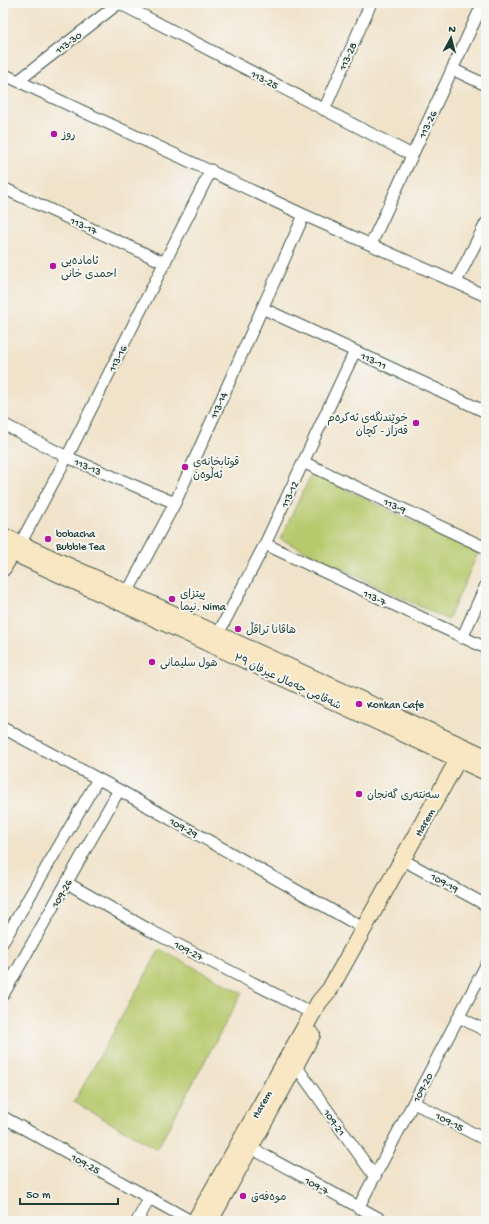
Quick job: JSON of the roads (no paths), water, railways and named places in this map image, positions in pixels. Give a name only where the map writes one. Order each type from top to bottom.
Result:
[{"type":"main road","name":"شەقامی جەمال عیرفان ٣٩","points":[[3,536],[12,548],[462,753],[486,757]]},
{"type":"main road","name":"شەقامی جەمال عیرفان ٣٩","points":[[12,548],[127,592],[218,634],[462,753],[486,772]]},
{"type":"main road","points":[[3,568],[12,548]]},
{"type":"main road","name":"Harem","points":[[210,1221],[296,1066],[326,1007],[330,989],[462,753]]},
{"type":"main road","name":"Harem","points":[[195,1221],[312,1013],[322,997],[330,989]]},
{"type":"street","name":"113-25","points":[[119,3],[412,155]]},
{"type":"street","name":"113-30","points":[[18,81],[119,3]]},
{"type":"street","name":"113-28","points":[[324,110],[371,3]]},
{"type":"street","name":"113-26","points":[[371,244],[483,3]]},
{"type":"street","points":[[452,69],[486,85]]},
{"type":"street","points":[[3,74],[211,170],[304,215],[486,296]]},
{"type":"street","name":"113-16","points":[[12,548],[67,457],[211,170]]},
{"type":"street","name":"113-17","points":[[3,188],[165,263]]},
{"type":"street","name":"113-14","points":[[127,592],[175,503],[304,215]]},
{"type":"street","points":[[456,282],[486,223]]},
{"type":"street","name":"113-11","points":[[262,308],[486,412]]},
{"type":"street","name":"113-12","points":[[218,634],[265,544],[355,351]]},
{"type":"street","name":"113-13","points":[[3,424],[67,457],[175,503]]},
{"type":"street","name":"113-9","points":[[303,462],[486,548]]},
{"type":"street","name":"113-7","points":[[265,544],[486,648]]},
{"type":"street","points":[[462,638],[486,585]]},
{"type":"street","name":"109-29","points":[[3,728],[119,790],[363,928]]},
{"type":"street","points":[[3,942],[98,779]]},
{"type":"street","name":"109-26","points":[[3,995],[119,790]]},
{"type":"street","name":"109-19","points":[[403,860],[486,905]]},
{"type":"street","name":"109-27","points":[[67,883],[151,931],[312,1013]]},
{"type":"street","name":"109-20","points":[[358,1208],[486,965]]},
{"type":"street","points":[[459,1017],[486,1031]]},
{"type":"street","name":"109-21","points":[[296,1066],[375,1177]]},
{"type":"street","name":"109-15","points":[[414,1103],[486,1140]]},
{"type":"street","name":"109-25","points":[[3,1117],[190,1221]]},
{"type":"street","name":"109-7","points":[[251,1148],[384,1221]]},
{"type":"street","points":[[137,1221],[149,1198]]},
{"type":"place","name":"روز","points":[[54,134]]},
{"type":"place","name":"ئامادەیی احمدی خانی","points":[[53,266]]},
{"type":"place","name":"خوێندنگەی ئەکرەم قەزاز - کچان","points":[[416,423]]},
{"type":"place","name":"قوتابخانەی ئەڵوەن","points":[[185,467]]},
{"type":"place","name":"bobacha Bubble Tea","points":[[48,539]]},
{"type":"place","name":"پیتزای نیما. Nima","points":[[172,599]]},
{"type":"place","name":"هاڤانا تراڤڵ","points":[[238,629]]},
{"type":"place","name":"هول سليمانى","points":[[152,662]]},
{"type":"place","name":"Konkan Cafe","points":[[359,704]]},
{"type":"place","name":"سەنتەری گەنجان","points":[[359,794]]},
{"type":"place","name":"موەفەق","points":[[243,1196]]}]
